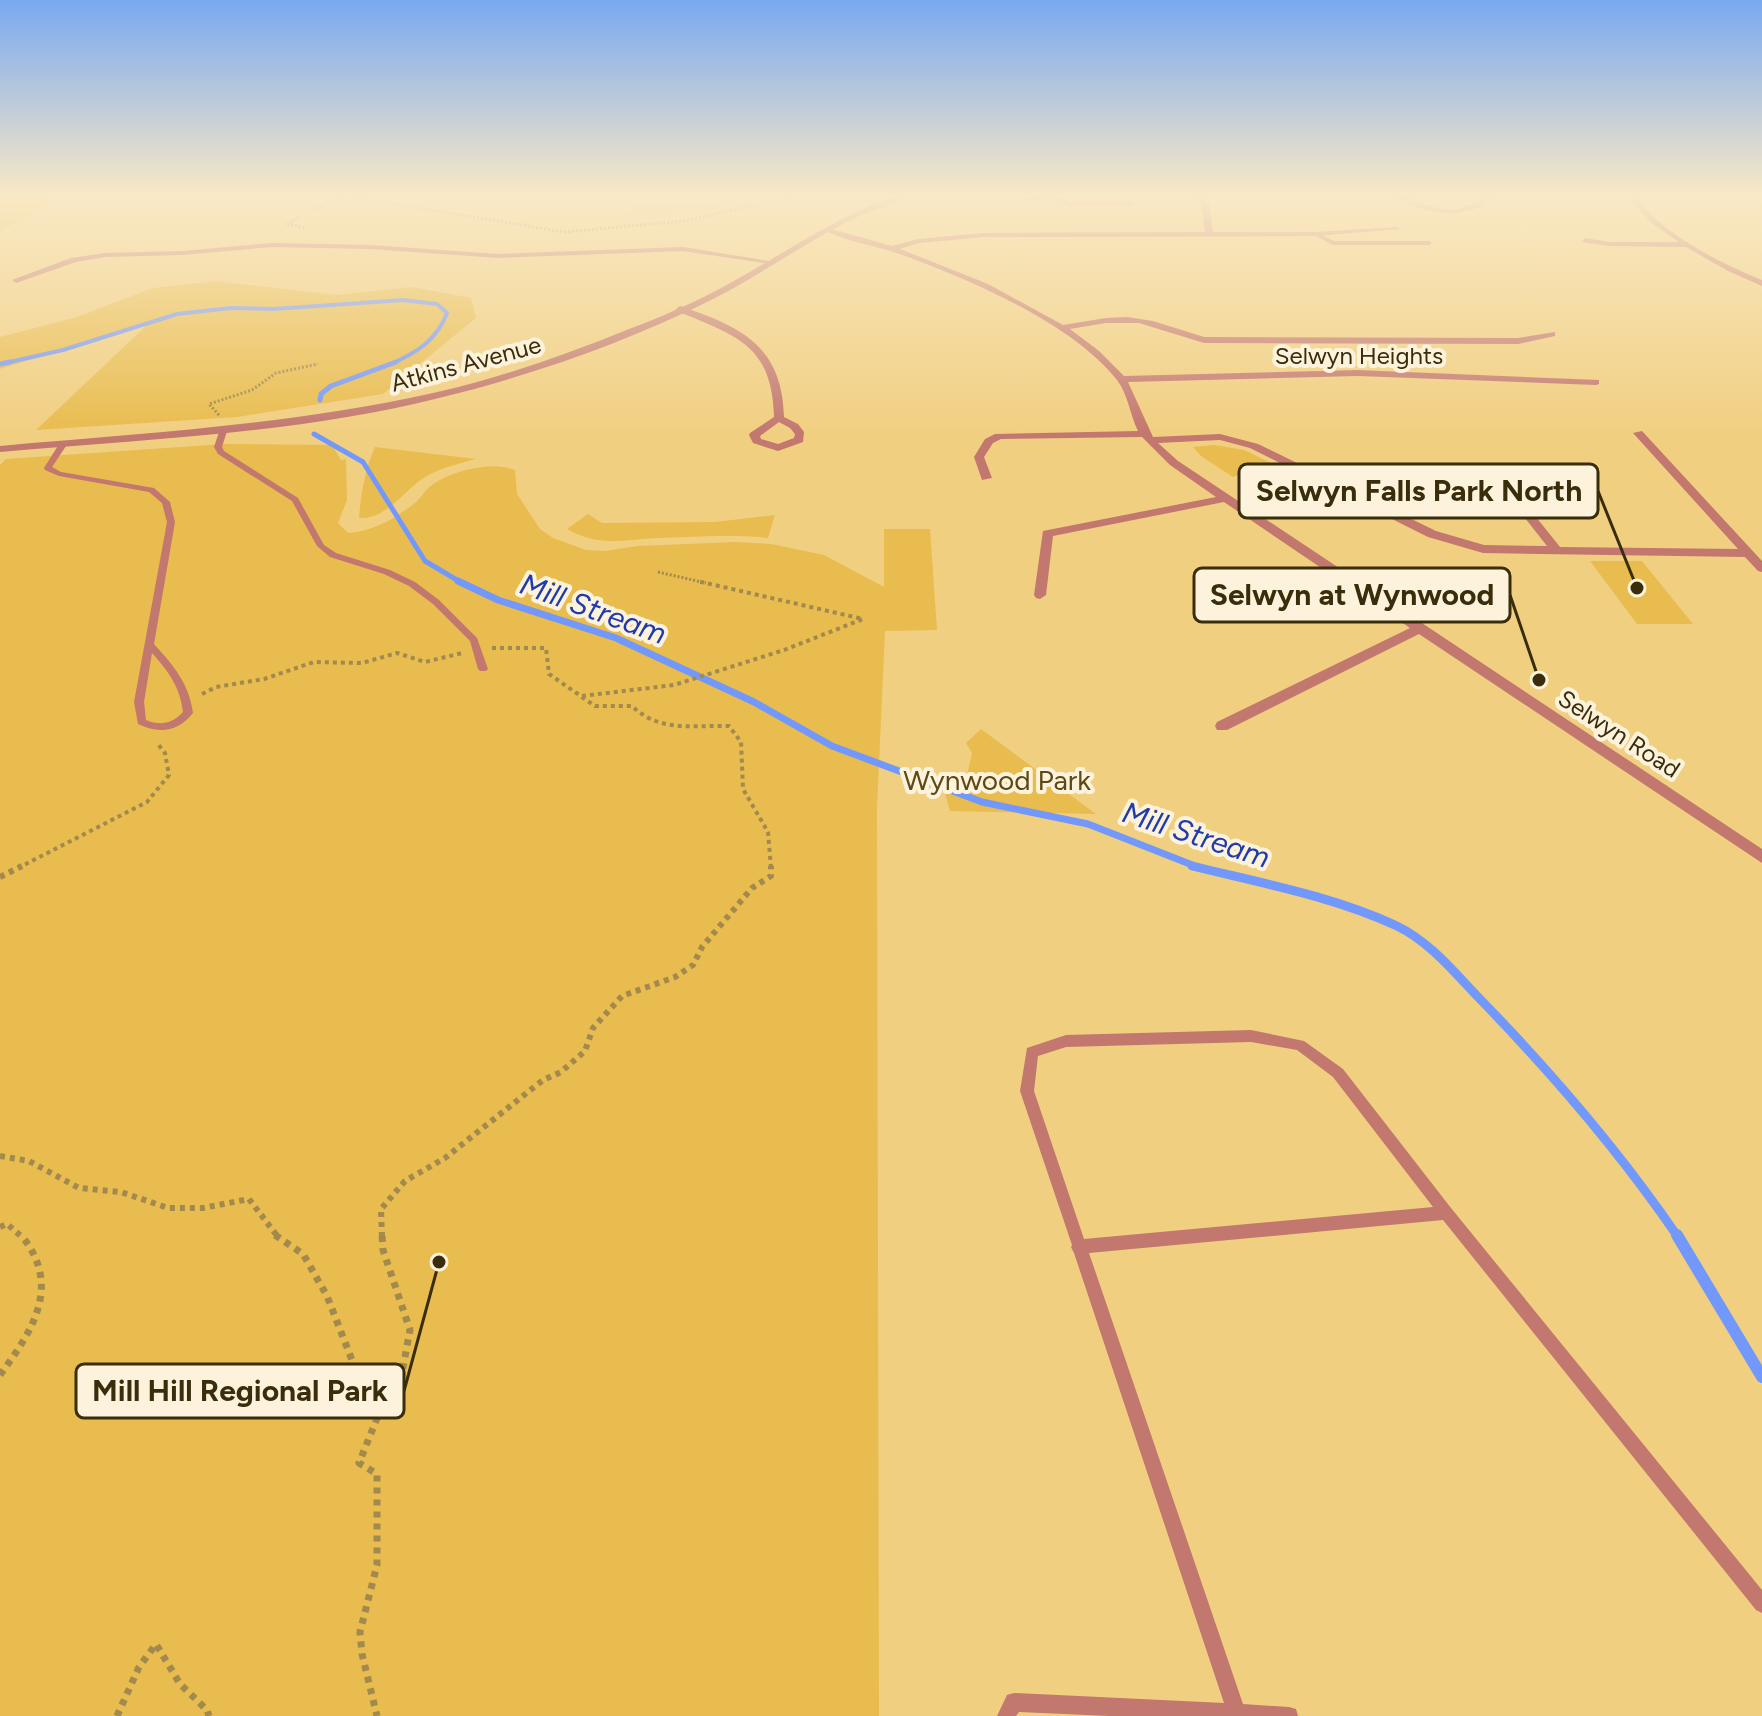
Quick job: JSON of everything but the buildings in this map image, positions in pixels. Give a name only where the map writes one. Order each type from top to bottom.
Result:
[{"type":"street","points":[[16,280],[33,274]]},
{"type":"street","name":"Atkins Avenue","points":[[0,449],[223,431],[387,407],[502,378],[574,354],[723,290],[750,274]]},
{"type":"street","name":"Selwyn Road","points":[[954,274],[1003,296],[1062,328],[1092,349],[1122,379],[1148,437],[1174,463],[1762,857]]},
{"type":"street","points":[[1743,274],[1762,283]]},
{"type":"street","points":[[680,309],[733,332],[768,361],[778,377],[779,418]]},
{"type":"street","points":[[1062,328],[1090,320],[1116,319],[1150,323],[1182,337],[1204,340],[1518,341],[1552,334]]},
{"type":"street","name":"Selwyn Heights","points":[[1122,379],[1358,373],[1596,382]]},
{"type":"street","points":[[1638,433],[1762,568]]},
{"type":"street","points":[[986,478],[979,457],[989,441],[999,436],[1220,437],[1254,446],[1432,534],[1483,549],[1748,553]]},
{"type":"street","points":[[1478,467],[1504,484],[1558,552]]},
{"type":"street","points":[[1040,595],[1047,534],[1226,498]]},
{"type":"street","points":[[1222,726],[1418,629]]},
{"type":"lane","points":[[223,431],[218,447],[221,452],[295,500],[321,546],[353,564],[387,572],[412,584],[461,625],[479,649],[483,669]]},
{"type":"lane","points":[[64,443],[48,468],[59,474],[151,490],[166,502],[171,522],[139,702],[141,722],[153,729],[182,722],[188,713],[183,683],[150,645]]},
{"type":"lane","points":[[1237,1713],[1027,1091],[1032,1052],[1066,1041],[1251,1036],[1300,1045],[1338,1073],[1446,1213],[1762,1604]]},
{"type":"lane","points":[[1078,1247],[1446,1213]]},
{"type":"lane","points":[[1006,1716],[1014,1702],[1289,1716]]},
{"type":"path","points":[[223,431],[226,420],[209,404],[252,390],[276,373],[318,364]]},
{"type":"path","points":[[581,696],[674,685],[784,650],[863,619],[658,572]]},
{"type":"path","points":[[187,697],[216,687],[264,679],[314,662],[362,663],[397,653],[425,662],[479,649],[508,646],[546,648],[549,674],[595,706],[632,706],[640,717],[671,727],[729,726],[742,738],[744,790],[768,833],[771,876],[752,888],[702,947],[693,965],[675,977],[622,996],[593,1028],[585,1051],[561,1072],[543,1080],[511,1104],[445,1158],[405,1181],[381,1209],[383,1250],[410,1330],[402,1373],[380,1411],[373,1435],[359,1463],[377,1474],[379,1496],[381,1544],[360,1631],[363,1665],[376,1702],[377,1716]]},
{"type":"path","points":[[0,877],[147,802],[169,775],[165,753],[149,734],[153,729]]},
{"type":"path","points":[[0,1156],[27,1162],[76,1187],[96,1193],[116,1191],[158,1207],[205,1209],[249,1199],[276,1236],[303,1254],[327,1296],[357,1373],[380,1411]]},
{"type":"path","points":[[0,1227],[7,1224],[21,1232],[41,1274],[34,1326],[0,1375]]},
{"type":"path","points":[[117,1716],[139,1667],[156,1644],[180,1684],[207,1710],[209,1716]]},
{"type":"green space","points":[[216,281],[337,295],[412,287],[471,298],[476,318],[383,394],[237,417],[36,430],[148,324],[0,369],[0,337],[77,317],[153,288]]},
{"type":"green space","points":[[224,444],[332,445],[341,460],[346,459],[347,500],[338,523],[348,533],[366,530],[392,519],[415,503],[432,485],[450,475],[484,467],[515,470],[517,494],[540,529],[553,538],[586,550],[735,542],[771,544],[824,555],[884,587],[884,529],[930,529],[937,630],[885,631],[877,808],[879,1716],[0,1716],[0,465],[6,459]]},
{"type":"green space","points":[[1214,445],[1244,450],[1271,463],[1233,477],[1193,447]]},
{"type":"green space","points":[[375,447],[476,459],[428,475],[377,515],[359,518],[364,482]]},
{"type":"green space","points":[[588,514],[602,523],[715,522],[775,515],[768,538],[712,536],[611,541],[578,535],[567,529]]},
{"type":"green space","points":[[1590,561],[1642,561],[1693,624],[1637,624]]},
{"type":"green space","name":"Wynwood Park","points":[[981,729],[1096,814],[950,811],[944,790],[966,780],[972,753],[966,743]]},
{"type":"waterway","name":"Mill Stream","points":[[9,362],[63,350],[177,314],[231,308],[274,309],[403,300],[437,304],[447,313],[438,331],[425,344],[392,363]]},
{"type":"waterway","name":"Mill Stream","points":[[0,364],[9,362]]},
{"type":"waterway","name":"Mill Stream","points":[[1,364],[9,362]]},
{"type":"waterway","name":"Mill Stream","points":[[392,363],[396,362]]},
{"type":"waterway","name":"Mill Stream","points":[[320,400],[321,394],[331,386],[392,363]]},
{"type":"waterway","name":"Mill Stream","points":[[314,434],[363,462],[425,561],[461,583]]},
{"type":"waterway","name":"Mill Stream","points":[[461,583],[498,600],[616,638],[754,702],[832,746],[982,802],[1088,824],[1199,868]]},
{"type":"waterway","name":"Mill Stream","points":[[1192,866],[1199,868]]},
{"type":"waterway","name":"Mill Stream","points":[[1199,868],[1347,906],[1397,926],[1420,940],[1451,968],[1558,1084],[1633,1174],[1678,1237]]},
{"type":"waterway","name":"Mill Stream","points":[[1677,1235],[1762,1377]]},
{"type":"place","name":"Selwyn Falls Park North","points":[[1637,588]]},
{"type":"place","name":"Selwyn at Wynwood","points":[[1539,680]]},
{"type":"place","name":"Mill Hill Regional Park","points":[[439,1262]]}]
